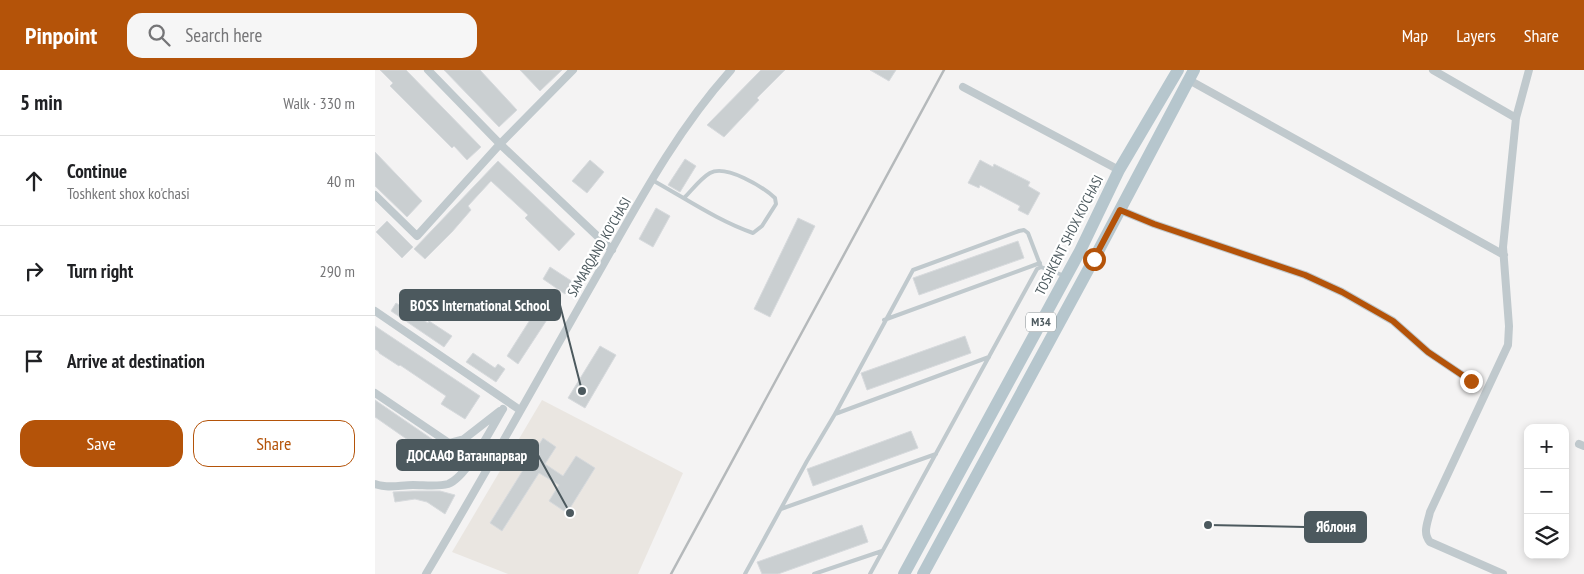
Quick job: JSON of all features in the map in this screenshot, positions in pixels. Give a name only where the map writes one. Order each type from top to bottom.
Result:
[{"type":"main road","name":"TOSHKENT SHOX KO'CHASI","points":[[904,574],[1080,251],[1119,170],[1178,70]]},
{"type":"main road","name":"M34","points":[[923,574],[1094,259],[1191,75]]},
{"type":"main road","points":[[1080,251],[1094,259]]},
{"type":"street","points":[[428,70],[500,144],[612,250]]},
{"type":"street","points":[[375,195],[417,236],[500,144],[573,70]]},
{"type":"street","name":"SAMARQAND KO'CHASI","points":[[425,574],[652,180],[688,124],[731,70]]},
{"type":"street","points":[[1433,70],[1516,118]]},
{"type":"street","points":[[1503,574],[1430,542],[1425,533],[1430,512],[1508,344],[1509,326],[1503,247],[1516,118],[1529,70]]},
{"type":"street","points":[[1191,75],[1504,255]]},
{"type":"street","points":[[963,87],[1119,170]]},
{"type":"street","points":[[1120,210],[1154,224],[1305,275],[1342,292],[1393,321],[1428,352],[1471,381]]},
{"type":"street","points":[[375,310],[504,405],[520,410]]},
{"type":"street","points":[[375,393],[449,443],[464,439],[504,405]]},
{"type":"street","points":[[375,484],[384,487],[446,484],[457,480],[470,463],[504,405]]},
{"type":"lane","points":[[652,180],[737,228],[753,233],[763,226],[776,204],[775,198],[766,190],[727,171],[709,173],[684,198]]},
{"type":"lane","points":[[745,574],[913,270],[1024,230],[1028,233],[1041,265]]},
{"type":"lane","points":[[870,574],[1041,265]]},
{"type":"lane","points":[[884,320],[1041,265],[1066,276]]},
{"type":"lane","points":[[835,414],[989,357]]},
{"type":"lane","points":[[781,509],[936,454]]},
{"type":"lane","points":[[813,574],[883,550]]},
{"type":"shaded area","points":[[542,400],[683,473],[638,574],[508,574],[452,552]]},
{"type":"building","points":[[380,70],[406,70],[481,147],[467,160],[454,146],[452,148],[390,86],[393,83]]},
{"type":"building","points":[[444,70],[480,70],[517,110],[499,127]]},
{"type":"building","points":[[520,70],[562,70],[540,91]]},
{"type":"building","points":[[761,70],[785,70],[757,98],[759,100],[724,137],[707,125]]},
{"type":"building","points":[[870,70],[896,70],[889,81]]},
{"type":"building","points":[[375,152],[422,201],[407,217],[375,186]]},
{"type":"building","points":[[685,159],[696,166],[680,192],[668,185]]},
{"type":"building","points":[[590,160],[604,172],[587,193],[572,181]]},
{"type":"building","points":[[980,160],[993,167],[994,164],[1030,182],[1028,186],[1040,193],[1028,215],[1018,210],[1020,206],[980,185],[979,188],[968,183]]},
{"type":"building","points":[[498,161],[575,234],[559,251],[525,218],[528,215],[491,181],[468,206],[471,210],[425,259],[414,249]]},
{"type":"building","points":[[656,208],[670,216],[653,247],[639,239]]},
{"type":"building","points":[[798,218],[815,226],[770,317],[754,309]]},
{"type":"building","points":[[387,221],[413,247],[402,258],[376,232]]},
{"type":"building","points":[[1018,241],[1024,258],[919,295],[913,278]]},
{"type":"building","points":[[550,267],[573,282],[565,294],[543,279]]},
{"type":"building","points":[[542,301],[554,309],[518,364],[507,356]]},
{"type":"building","points":[[396,303],[452,336],[444,347],[391,311]]},
{"type":"building","points":[[375,326],[480,396],[465,419],[441,404],[446,396],[375,349]]},
{"type":"building","points":[[965,336],[971,353],[867,390],[861,373]]},
{"type":"building","points":[[600,346],[616,355],[585,408],[568,398]]},
{"type":"building","points":[[473,353],[495,368],[498,364],[505,369],[496,382],[466,362]]},
{"type":"building","points":[[375,400],[461,459],[456,466],[431,450],[428,454],[375,417]]},
{"type":"building","points":[[911,431],[918,448],[813,486],[807,469]]},
{"type":"building","points":[[543,438],[556,447],[545,464],[563,476],[576,456],[595,468],[567,513],[549,501],[559,485],[539,473],[502,531],[490,523]]},
{"type":"building","points":[[440,491],[455,495],[445,514],[427,502],[415,499],[395,502],[393,492]]},
{"type":"building","points":[[862,525],[868,542],[778,574],[762,574],[757,562]]},
{"type":"railway","points":[[671,574],[944,70]]},
{"type":"place","name":"BOSS International School","points":[[582,391]]},
{"type":"place","name":"ДОСААФ Ватанпарвар","points":[[570,513]]},
{"type":"place","name":"Яблоня","points":[[1208,525]]},
{"type":"route","points":[[1094,259],[1120,210],[1223,249],[1305,275],[1342,292],[1393,321],[1428,352],[1471,381]]}]
